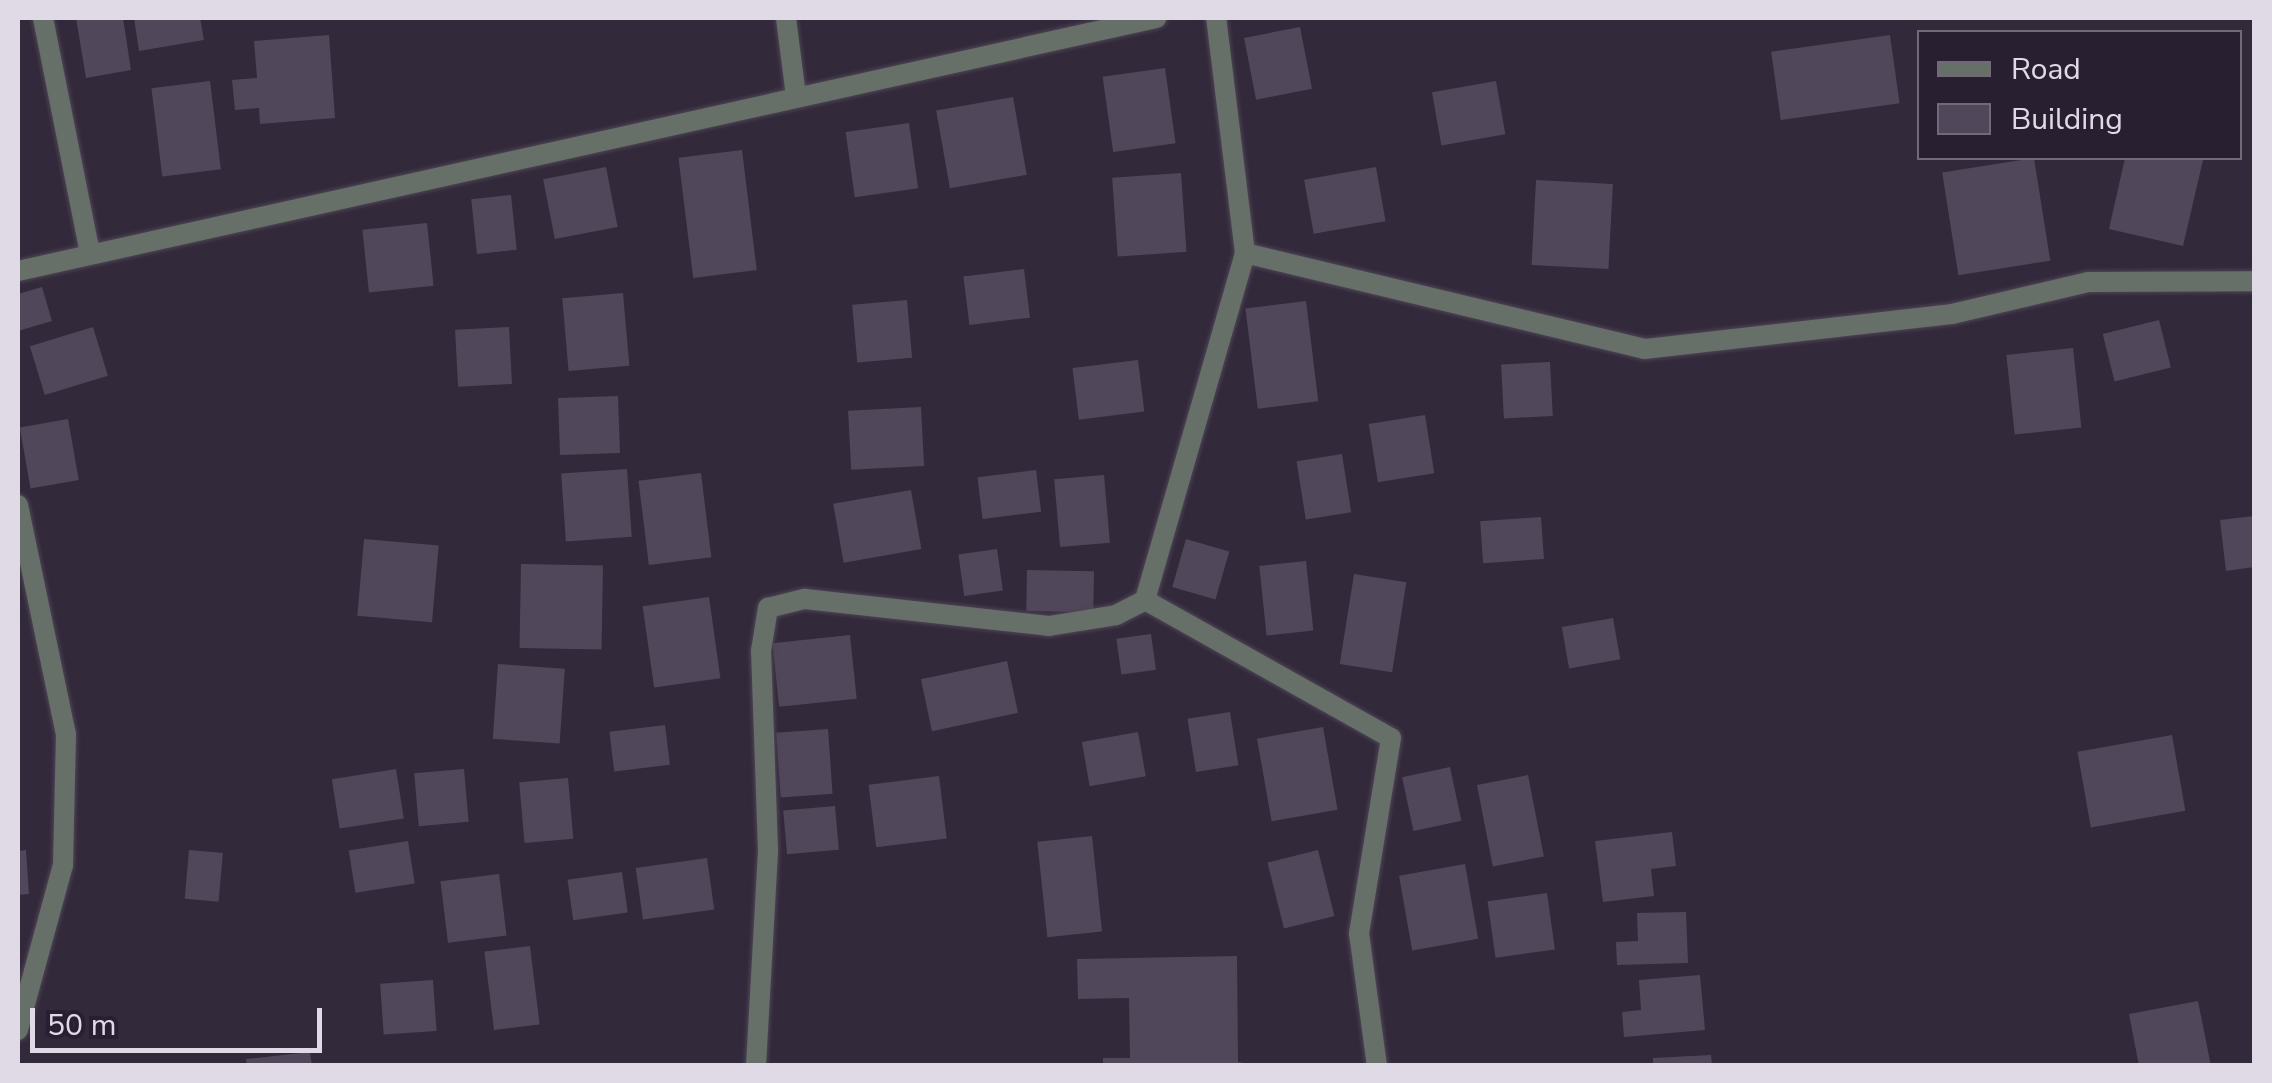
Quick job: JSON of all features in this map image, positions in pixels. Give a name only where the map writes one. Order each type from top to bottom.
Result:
[{"type":"street","points":[[43,18],[90,254]]},
{"type":"street","points":[[786,18],[796,96]]},
{"type":"street","points":[[18,270],[1156,18]]},
{"type":"street","points":[[756,1066],[768,850],[761,651],[768,608],[804,599],[1049,626],[1116,615],[1145,600],[1245,253],[1216,18]]},
{"type":"street","points":[[1245,253],[1646,349],[1952,314],[2088,282],[2254,281]]},
{"type":"street","points":[[18,504],[66,734],[63,865],[18,1030]]},
{"type":"street","points":[[1145,600],[1391,738],[1360,934],[1377,1066]]},
{"type":"building","points":[[76,18],[123,18],[131,70],[86,78]]},
{"type":"building","points":[[134,18],[200,18],[204,40],[139,51]]},
{"type":"building","points":[[1300,27],[1312,89],[1256,100],[1244,38]]},
{"type":"building","points":[[329,35],[335,118],[260,124],[259,108],[235,110],[232,80],[257,78],[254,41]]},
{"type":"building","points":[[1890,35],[1900,103],[1781,120],[1771,52]]},
{"type":"building","points":[[1165,68],[1176,143],[1113,152],[1103,77]]},
{"type":"building","points":[[210,81],[221,169],[162,177],[151,88]]},
{"type":"building","points":[[1496,81],[1505,134],[1441,145],[1432,92]]},
{"type":"building","points":[[1013,97],[1027,175],[950,188],[936,111]]},
{"type":"building","points":[[909,123],[918,188],[855,197],[846,132]]},
{"type":"building","points":[[742,150],[757,270],[693,278],[678,158]]},
{"type":"building","points":[[2034,160],[2050,261],[1958,275],[1942,173]]},
{"type":"building","points":[[2125,160],[2203,160],[2183,246],[2109,229]]},
{"type":"building","points":[[606,167],[618,227],[555,239],[543,179]]},
{"type":"building","points":[[1376,167],[1386,221],[1314,234],[1304,180]]},
{"type":"building","points":[[1181,173],[1187,252],[1118,257],[1112,178]]},
{"type":"building","points":[[1536,180],[1613,184],[1608,269],[1532,265]]},
{"type":"building","points":[[511,195],[517,250],[477,254],[471,199]]},
{"type":"building","points":[[427,223],[434,286],[369,292],[362,230]]},
{"type":"building","points":[[1024,269],[1030,318],[969,325],[963,276]]},
{"type":"building","points":[[42,287],[52,321],[18,331],[18,294]]},
{"type":"building","points":[[623,293],[629,366],[569,371],[562,298]]},
{"type":"building","points":[[907,300],[912,358],[857,363],[852,305]]},
{"type":"building","points":[[1306,301],[1318,401],[1258,409],[1245,308]]},
{"type":"building","points":[[2159,320],[2171,368],[2115,382],[2103,334]]},
{"type":"building","points":[[93,327],[108,376],[45,395],[30,346]]},
{"type":"building","points":[[509,327],[512,384],[458,387],[455,330]]},
{"type":"building","points":[[2073,348],[2081,428],[2015,435],[2006,355]]},
{"type":"building","points":[[1138,360],[1144,412],[1079,420],[1072,368]]},
{"type":"building","points":[[1550,362],[1553,416],[1504,418],[1501,365]]},
{"type":"building","points":[[618,396],[620,453],[560,455],[558,398]]},
{"type":"building","points":[[921,407],[924,466],[851,470],[848,411]]},
{"type":"building","points":[[1425,415],[1434,473],[1378,482],[1369,424]]},
{"type":"building","points":[[68,419],[79,480],[31,489],[20,428]]},
{"type":"building","points":[[1342,454],[1351,512],[1306,519],[1297,461]]},
{"type":"building","points":[[627,469],[632,537],[566,541],[561,474]]},
{"type":"building","points":[[1036,470],[1041,512],[983,519],[977,477]]},
{"type":"building","points":[[701,473],[711,557],[649,565],[638,481]]},
{"type":"building","points":[[1104,475],[1110,543],[1060,547],[1054,479]]},
{"type":"building","points":[[911,490],[921,549],[844,563],[833,504]]},
{"type":"building","points":[[2254,516],[2254,567],[2226,571],[2220,520]]},
{"type":"building","points":[[1541,517],[1544,559],[1483,563],[1480,521]]},
{"type":"building","points":[[364,539],[439,546],[432,622],[357,616]]},
{"type":"building","points":[[1186,539],[1229,551],[1215,599],[1172,587]]},
{"type":"building","points":[[997,549],[1003,591],[964,596],[958,554]]},
{"type":"building","points":[[1306,561],[1313,631],[1267,636],[1259,566]]},
{"type":"building","points":[[521,564],[603,565],[602,649],[520,648]]},
{"type":"building","points":[[1027,570],[1094,571],[1093,612],[1026,611]]},
{"type":"building","points":[[1354,574],[1406,582],[1392,672],[1340,664]]},
{"type":"building","points":[[709,597],[720,678],[654,688],[643,606]]},
{"type":"building","points":[[1613,618],[1620,659],[1569,668],[1562,627]]},
{"type":"building","points":[[1151,634],[1156,670],[1121,675],[1116,639]]},
{"type":"building","points":[[850,635],[857,699],[779,707],[772,643]]},
{"type":"building","points":[[1007,661],[1018,713],[932,731],[921,679]]},
{"type":"building","points":[[498,664],[565,669],[560,743],[493,739]]},
{"type":"building","points":[[1230,712],[1238,765],[1196,772],[1188,719]]},
{"type":"building","points":[[665,725],[670,765],[614,772],[609,732]]},
{"type":"building","points":[[1323,727],[1338,810],[1272,821],[1257,739]]},
{"type":"building","points":[[828,729],[833,794],[781,797],[776,733]]},
{"type":"building","points":[[1138,732],[1146,776],[1090,786],[1082,742]]},
{"type":"building","points":[[2172,735],[2185,811],[2091,828],[2077,752]]},
{"type":"building","points":[[1450,767],[1461,821],[1414,831],[1402,777]]},
{"type":"building","points":[[396,769],[404,818],[340,829],[332,779]]},
{"type":"building","points":[[464,769],[469,822],[419,826],[414,773]]},
{"type":"building","points":[[1528,775],[1544,856],[1493,866],[1477,785]]},
{"type":"building","points":[[939,776],[947,839],[876,847],[869,785]]},
{"type":"building","points":[[568,778],[573,839],[525,843],[519,782]]},
{"type":"building","points":[[835,806],[839,850],[787,854],[783,811]]},
{"type":"building","points":[[1672,832],[1676,866],[1651,869],[1654,896],[1603,902],[1595,841]]},
{"type":"building","points":[[1092,836],[1102,931],[1047,937],[1037,842]]},
{"type":"building","points":[[408,841],[415,883],[355,893],[349,850]]},
{"type":"building","points":[[26,850],[29,894],[18,895],[18,851]]},
{"type":"building","points":[[189,850],[223,853],[219,902],[185,899]]},
{"type":"building","points":[[1318,850],[1334,916],[1284,929],[1268,863]]},
{"type":"building","points":[[707,858],[714,909],[643,920],[636,868]]},
{"type":"building","points":[[1465,864],[1478,939],[1412,950],[1399,876]]},
{"type":"building","points":[[622,872],[628,913],[573,920],[568,880]]},
{"type":"building","points":[[499,874],[507,936],[448,943],[440,881]]},
{"type":"building","points":[[1547,893],[1555,949],[1496,958],[1488,901]]},
{"type":"building","points":[[1686,912],[1688,963],[1617,965],[1616,942],[1638,941],[1637,913]]},
{"type":"building","points":[[530,946],[540,1024],[494,1030],[484,952]]},
{"type":"building","points":[[1237,956],[1238,1062],[1264,1066],[1103,1066],[1103,1058],[1130,1058],[1129,998],[1078,999],[1077,959]]},
{"type":"building","points":[[1700,975],[1705,1030],[1624,1037],[1622,1012],[1641,1010],[1639,980]]},
{"type":"building","points":[[433,980],[437,1031],[384,1035],[380,984]]},
{"type":"building","points":[[2198,1001],[2211,1066],[2139,1066],[2129,1014]]},
{"type":"building","points":[[310,1052],[312,1066],[247,1066],[246,1059]]},
{"type":"building","points":[[1711,1055],[1712,1066],[1653,1066],[1653,1058]]}]
